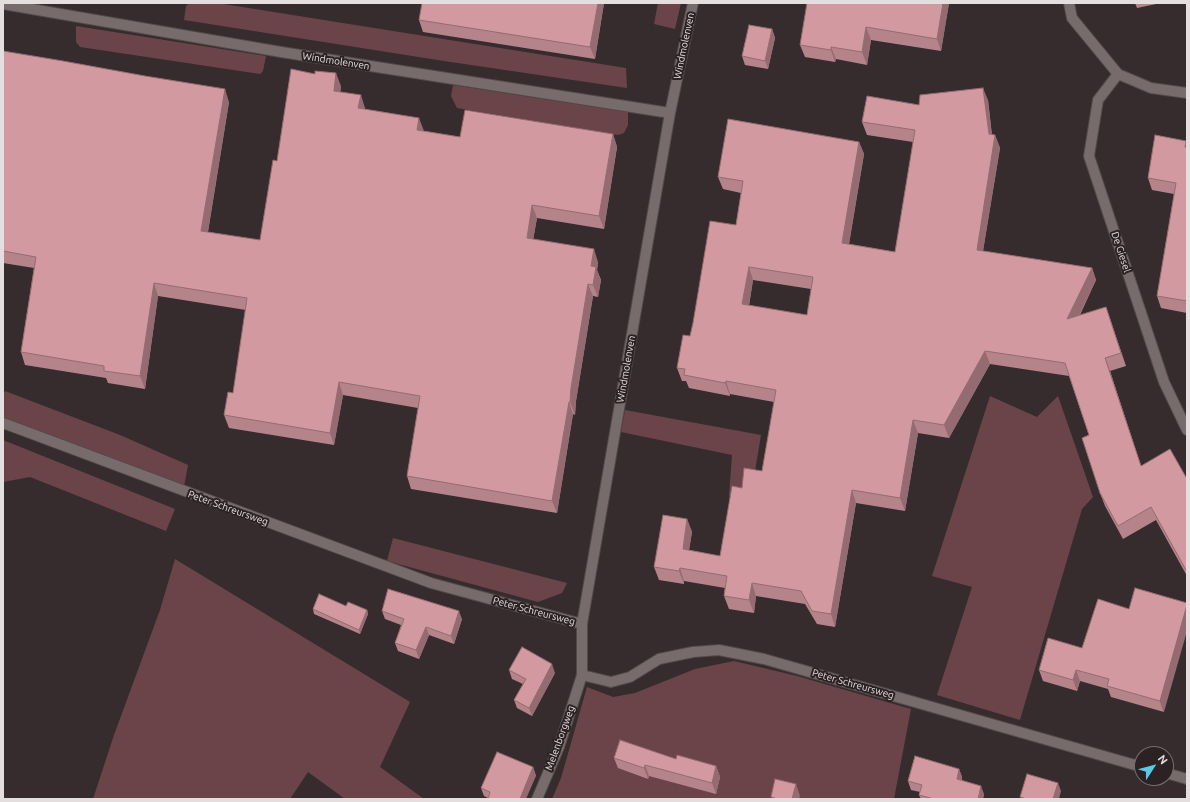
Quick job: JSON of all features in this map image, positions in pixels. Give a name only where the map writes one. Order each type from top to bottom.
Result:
[{"type":"street","name":"Windmolenven","points":[[582,624],[670,113],[693,3]]},
{"type":"street","points":[[1069,3],[1072,18],[1118,74],[1151,88],[1187,93]]},
{"type":"street","name":"Windmolenven","points":[[3,4],[288,54],[670,113]]},
{"type":"street","name":"De Giesel","points":[[1118,74],[1098,100],[1089,156],[1164,382],[1187,430]]},
{"type":"street","name":"Peter Schreursweg","points":[[3,423],[431,583],[582,624],[582,675],[611,682],[630,677],[659,659],[693,652],[720,650],[764,658],[1134,764]]},
{"type":"street","name":"Melenborgweg","points":[[537,799],[559,747],[582,675]]},
{"type":"street","points":[[1174,775],[1187,779]]},
{"type":"shaded area","points":[[189,3],[217,3],[626,68],[627,88],[184,20],[186,6]]},
{"type":"shaded area","points":[[658,3],[681,3],[675,29],[654,24]]},
{"type":"shaded area","points":[[76,26],[266,56],[263,71],[260,74],[80,47],[76,42]]},
{"type":"shaded area","points":[[453,85],[628,112],[628,125],[624,133],[618,135],[457,108],[451,96]]},
{"type":"shaded area","points":[[5,391],[120,435],[188,465],[183,492],[3,418],[3,395]]},
{"type":"shaded area","points":[[990,396],[1037,417],[1058,396],[1093,497],[1082,509],[1020,720],[937,695],[972,587],[932,576]]},
{"type":"shaded area","points":[[625,410],[761,435],[750,501],[729,496],[732,455],[621,432]]},
{"type":"shaded area","points":[[3,440],[175,509],[166,531],[30,477],[3,482]]},
{"type":"shaded area","points":[[393,538],[567,583],[562,593],[538,602],[387,561]]},
{"type":"shaded area","points":[[175,559],[410,702],[380,767],[424,799],[345,799],[308,772],[290,799],[93,799],[114,735],[160,610]]},
{"type":"shaded area","points":[[734,661],[797,676],[911,709],[894,799],[552,799],[561,778],[587,687],[613,697],[635,693],[695,669]]},
{"type":"building","points":[[422,3],[598,3],[590,47],[419,20]]},
{"type":"building","points":[[807,3],[943,3],[937,39],[866,27],[862,52],[831,47],[831,50],[800,45]]},
{"type":"building","points":[[749,25],[772,29],[765,61],[742,56]]},
{"type":"building","points":[[3,51],[225,89],[201,231],[260,240],[273,160],[277,161],[291,69],[315,74],[315,71],[336,73],[334,91],[361,95],[358,108],[419,118],[417,130],[460,137],[465,110],[613,134],[599,216],[532,205],[527,238],[594,249],[591,266],[596,267],[593,285],[588,284],[570,402],[552,501],[407,476],[420,396],[339,382],[330,433],[224,415],[228,392],[233,393],[247,298],[154,283],[140,376],[104,371],[104,366],[21,352],[36,257],[3,251]]},
{"type":"building","points":[[983,88],[989,134],[995,135],[977,250],[1092,268],[1067,319],[1106,307],[1121,353],[1105,358],[1141,466],[1170,449],[1187,479],[1187,570],[1151,507],[1118,526],[1100,493],[1082,438],[1089,435],[1065,363],[985,351],[944,425],[913,420],[900,498],[852,490],[831,614],[812,611],[801,591],[752,583],[749,600],[724,596],[727,576],[680,568],[679,571],[654,567],[663,515],[687,519],[683,549],[720,556],[732,486],[742,488],[744,468],[762,471],[776,390],[726,381],[725,383],[684,375],[685,369],[677,368],[683,335],[690,336],[693,323],[710,221],[736,225],[743,181],[718,177],[728,119],[859,142],[842,243],[895,252],[915,130],[862,122],[867,96],[919,105],[920,95]],"holes":[[[749,267],[813,277],[807,315],[742,304]]]},
{"type":"building","points":[[1155,135],[1186,141],[1187,301],[1157,296],[1176,183],[1148,178]]},
{"type":"building","points":[[1135,588],[1187,603],[1160,701],[1107,686],[1109,679],[1076,670],[1073,680],[1039,670],[1048,638],[1082,648],[1098,599],[1129,609]]},
{"type":"building","points":[[388,589],[459,611],[451,636],[426,627],[416,650],[395,643],[404,619],[382,611]]},
{"type":"building","points":[[319,594],[346,606],[348,602],[367,610],[359,630],[313,609]]},
{"type":"building","points":[[522,647],[552,664],[529,708],[514,700],[526,679],[509,670]]},
{"type":"building","points":[[620,740],[676,759],[677,755],[716,766],[712,783],[645,765],[644,768],[614,758]]},
{"type":"building","points":[[497,752],[533,767],[520,799],[488,799],[490,792],[481,788]]},
{"type":"building","points":[[915,756],[959,769],[957,779],[981,786],[978,799],[934,799],[919,795],[922,785],[908,781]]},
{"type":"building","points":[[1027,774],[1058,783],[1053,799],[1027,799],[1020,797]]},
{"type":"building","points":[[775,779],[796,784],[792,799],[778,799],[771,797]]}]
